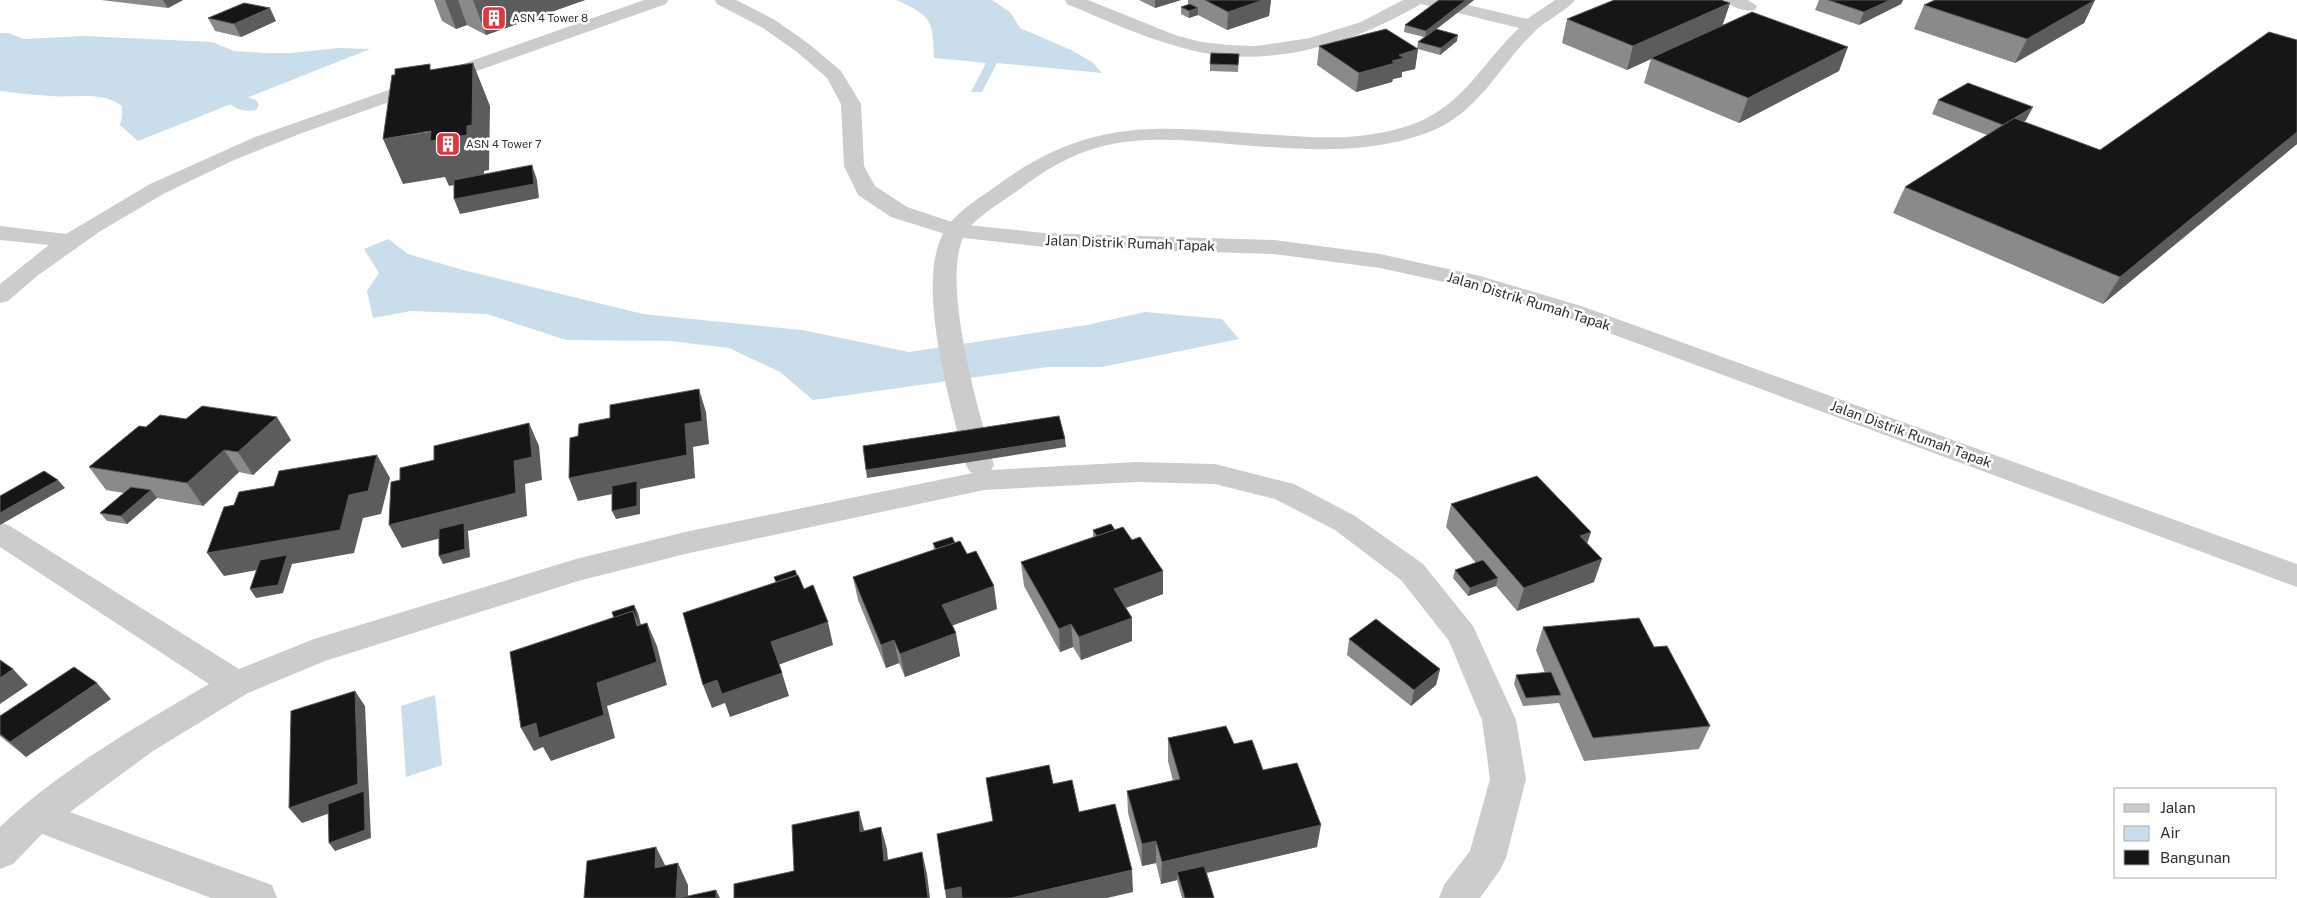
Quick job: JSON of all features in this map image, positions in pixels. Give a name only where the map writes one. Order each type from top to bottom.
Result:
[{"type":"street","points":[[0,296],[21,276],[71,241],[136,202],[187,175],[263,141],[660,0]]},
{"type":"street","name":"Jalan Distrik Rumah Tapak","points":[[723,0],[769,24],[803,48],[834,75],[851,104],[854,166],[866,190],[899,212],[955,230],[1044,240],[1274,247],[1380,261],[1472,281],[1572,312],[2265,562],[2297,576]]},
{"type":"street","points":[[1073,0],[1169,38],[1202,48],[1238,51],[1279,50],[1310,45],[1366,25],[1401,9],[1415,0]]},
{"type":"street","points":[[1426,0],[1529,25]]},
{"type":"street","points":[[984,480],[960,386],[947,317],[944,269],[955,230],[1025,173],[1065,152],[1108,139],[1154,134],[1208,136],[1307,145],[1357,142],[1399,135],[1439,121],[1466,101],[1529,25],[1567,0]]},
{"type":"street","points":[[0,233],[71,241]]},
{"type":"street","points":[[0,852],[36,816],[140,741],[236,684],[314,652],[576,570],[686,543],[984,480],[1136,472],[1215,474],[1284,491],[1345,523],[1412,572],[1462,635],[1499,720],[1508,779],[1487,858],[1458,898]]},
{"type":"street","points":[[0,533],[236,684]]},
{"type":"street","points":[[36,816],[258,898]]},
{"type":"water","points":[[896,0],[992,0],[1010,12],[1020,28],[1071,50],[1092,62],[1102,73],[997,63],[982,92],[971,92],[986,63],[934,58],[933,35],[928,21],[917,10]]},
{"type":"water","points":[[0,33],[8,33],[24,39],[84,36],[212,42],[234,51],[264,53],[290,53],[338,48],[370,49],[138,141],[120,125],[122,106],[106,98],[31,95],[0,91]]},
{"type":"water","points":[[388,239],[408,254],[463,270],[643,314],[802,330],[909,352],[1087,325],[1145,312],[1222,319],[1239,339],[1102,367],[1048,367],[813,400],[780,372],[729,348],[670,341],[566,340],[487,314],[411,311],[373,318],[367,291],[379,273],[364,249]]},
{"type":"water","points":[[435,695],[442,765],[406,777],[401,706]]},
{"type":"building","points":[[1205,0],[1263,0],[1228,12]]},
{"type":"building","points":[[1439,0],[1466,0],[1426,31],[1405,25]]},
{"type":"building","points":[[1614,0],[1721,0],[1730,3],[1633,46],[1567,19]]},
{"type":"building","points":[[1828,0],[1890,0],[1864,12]]},
{"type":"building","points":[[1935,0],[2095,0],[2027,39],[1924,5]]},
{"type":"building","points":[[244,3],[270,8],[234,24],[208,18]]},
{"type":"building","points":[[1190,4],[1198,8],[1189,11],[1181,7]]},
{"type":"building","points":[[1752,12],[1848,47],[1748,98],[1651,58]]},
{"type":"building","points":[[1386,29],[1418,49],[1399,55],[1404,58],[1392,61],[1395,63],[1359,73],[1319,46]]},
{"type":"building","points":[[1436,29],[1458,35],[1441,48],[1418,42]]},
{"type":"building","points":[[2269,32],[2297,40],[2297,132],[2120,277],[1905,187],[2014,118],[2100,150]]},
{"type":"building","points":[[1211,53],[1239,54],[1238,65],[1210,64]]},
{"type":"building","points":[[473,63],[472,125],[467,126],[467,135],[430,141],[431,131],[383,139],[392,75],[395,75],[395,69],[430,64],[430,70]]},
{"type":"building","points":[[1968,83],[2033,107],[2003,125],[1938,100]]},
{"type":"building","points":[[532,165],[534,184],[454,199],[454,180]]},
{"type":"building","points":[[699,389],[702,421],[685,424],[687,455],[569,478],[570,438],[578,436],[579,424],[610,418],[610,405]]},
{"type":"building","points":[[202,406],[277,417],[238,452],[224,450],[187,483],[89,467],[139,426],[146,427],[160,415],[186,419]]},
{"type":"building","points":[[1059,416],[1065,439],[866,470],[863,446]]},
{"type":"building","points":[[529,423],[532,457],[514,461],[516,493],[389,525],[391,482],[400,480],[400,468],[434,460],[434,446]]},
{"type":"building","points":[[377,455],[368,491],[349,495],[340,530],[207,553],[224,507],[234,505],[239,492],[274,486],[279,471]]},
{"type":"building","points":[[44,471],[58,480],[0,513],[0,496]]},
{"type":"building","points":[[1537,476],[1591,532],[1580,536],[1602,559],[1524,588],[1451,504]]},
{"type":"building","points":[[637,481],[637,506],[612,511],[612,486]]},
{"type":"building","points":[[131,487],[151,490],[121,516],[100,513]]},
{"type":"building","points":[[464,523],[465,549],[439,556],[439,529]]},
{"type":"building","points":[[1111,524],[1115,530],[1097,536],[1093,530]]},
{"type":"building","points":[[1123,527],[1132,540],[1140,537],[1163,571],[1114,589],[1132,618],[1079,637],[1071,624],[1059,629],[1021,562]]},
{"type":"building","points":[[952,537],[955,543],[936,549],[933,543]]},
{"type":"building","points":[[960,541],[967,554],[976,551],[994,586],[942,605],[956,633],[900,654],[894,640],[881,645],[853,577]]},
{"type":"building","points":[[287,555],[278,585],[250,589],[260,560]]},
{"type":"building","points":[[1483,560],[1498,578],[1470,588],[1455,570]]},
{"type":"building","points":[[795,570],[797,575],[776,582],[774,577]]},
{"type":"building","points":[[798,575],[804,589],[813,585],[828,622],[771,642],[782,673],[722,694],[717,680],[703,685],[683,613]]},
{"type":"building","points":[[634,605],[639,625],[633,611],[614,618],[612,612]]},
{"type":"building","points":[[633,611],[637,626],[647,623],[657,662],[597,683],[604,715],[539,738],[536,723],[521,728],[510,652]]},
{"type":"building","points":[[1639,618],[1654,647],[1667,646],[1710,726],[1593,738],[1543,627]]},
{"type":"building","points":[[1376,619],[1440,669],[1414,690],[1349,639]]},
{"type":"building","points":[[0,660],[13,669],[0,678]]},
{"type":"building","points":[[74,667],[97,683],[10,742],[0,734],[0,716]]},
{"type":"building","points":[[1551,672],[1561,695],[1526,698],[1516,675]]},
{"type":"building","points":[[355,691],[358,784],[289,808],[291,711]]},
{"type":"building","points":[[1226,726],[1234,744],[1252,740],[1263,770],[1297,763],[1321,825],[1162,862],[1156,841],[1142,844],[1127,791],[1180,779],[1168,738]]},
{"type":"building","points":[[1049,765],[1053,784],[1072,780],[1079,812],[1115,804],[1132,870],[1011,898],[962,898],[961,887],[945,890],[937,834],[993,821],[986,778]]},
{"type":"building","points":[[364,791],[365,830],[329,843],[328,804]]},
{"type":"building","points":[[859,811],[860,832],[881,827],[884,861],[922,852],[928,898],[734,898],[734,884],[794,871],[792,825]]},
{"type":"building","points":[[656,847],[655,868],[678,863],[676,898],[584,898],[587,861]]},
{"type":"building","points":[[1204,866],[1214,898],[1185,898],[1177,872]]},
{"type":"building","points":[[716,890],[716,898],[679,898]]},
{"type":"waterway","points":[[239,101],[248,105]]},
{"type":"place","name":"ASN 4 Tower 8","points":[[494,18]]},
{"type":"place","name":"ASN 4 Tower 7","points":[[448,144]]}]
